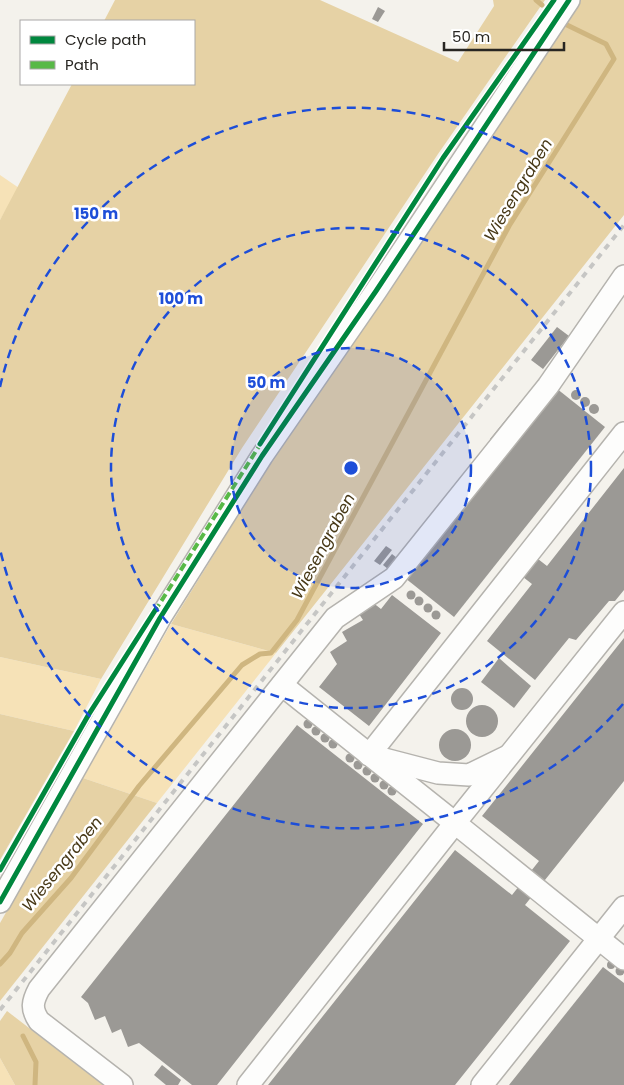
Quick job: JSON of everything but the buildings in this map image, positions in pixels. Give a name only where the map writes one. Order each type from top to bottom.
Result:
[{"type":"street","points":[[0,902],[175,594],[262,456],[376,291],[569,0]]},
{"type":"street","points":[[122,1085],[39,1021],[33,1012],[33,1000],[45,981],[335,618],[394,578],[548,386],[624,276]]},
{"type":"street","points":[[369,755],[624,433]]},
{"type":"street","points":[[248,1085],[624,612]]},
{"type":"street","points":[[282,685],[624,958]]},
{"type":"street","points":[[369,755],[438,773],[469,775],[508,756]]},
{"type":"street","points":[[482,1085],[624,907]]},
{"type":"shaded area","points":[[115,0],[320,0],[458,62],[494,6],[493,0],[545,0],[438,154],[242,448],[101,679],[0,657],[0,220],[71,85],[195,85],[195,20],[105,20]]},
{"type":"shaded area","points":[[578,0],[624,0],[624,215],[276,653],[171,624],[270,464],[386,293]]},
{"type":"shaded area","points":[[0,175],[19,188],[0,220]]},
{"type":"shaded area","points":[[171,624],[276,653],[157,803],[83,778]]},
{"type":"shaded area","points":[[0,657],[101,679],[74,731],[0,714]]},
{"type":"shaded area","points":[[0,714],[74,731],[0,860]]},
{"type":"shaded area","points":[[83,778],[157,803],[0,1001],[0,923]]},
{"type":"shaded area","points":[[7,1011],[103,1085],[15,1085],[0,1058],[0,1021]]},
{"type":"shaded area","points":[[0,1058],[15,1085],[0,1085]]},
{"type":"waterway","name":"Wiesengraben","points":[[536,0],[542,5]]},
{"type":"waterway","name":"Wiesengraben","points":[[0,964],[10,953],[22,933],[71,878],[139,786],[242,665],[260,654],[271,653],[297,620],[509,226],[614,59],[606,44],[567,25]]},
{"type":"waterway","name":"Wiesengraben","points":[[23,1036],[36,1062],[35,1085]]},
{"type":"railway","points":[[0,1010],[624,225]]},
{"type":"marked path","points":[[155,611],[263,440]]},
{"type":"cycle path","points":[[260,444],[443,158],[554,0]]},
{"type":"cycle path","points":[[0,902],[160,618],[262,456],[376,291],[569,0]]},
{"type":"cycle path","points":[[0,870],[89,714],[156,609]]}]
